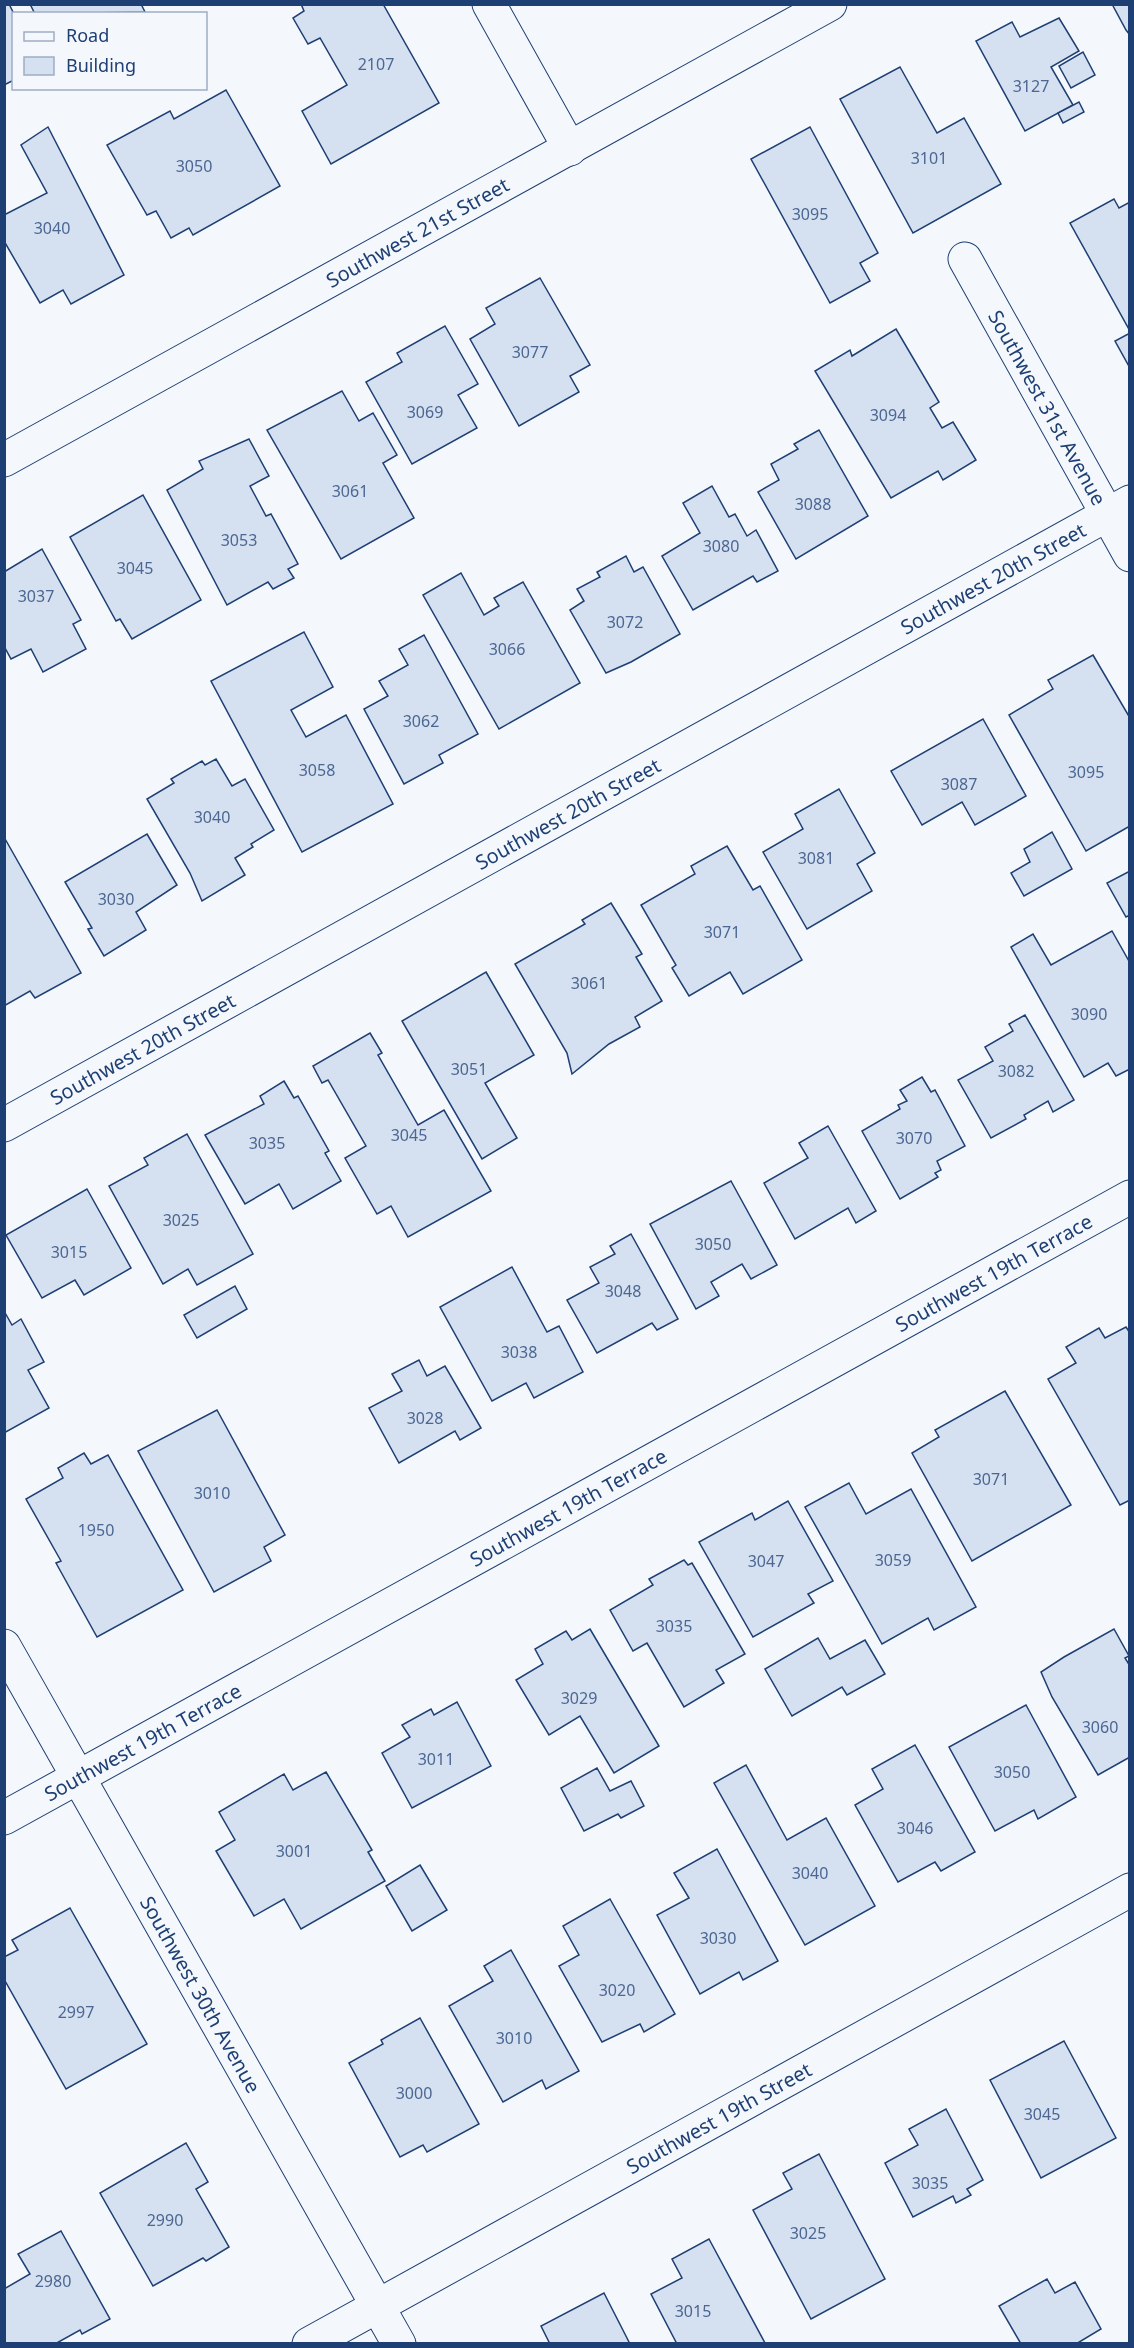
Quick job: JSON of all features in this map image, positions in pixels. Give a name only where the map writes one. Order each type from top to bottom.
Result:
[{"type":"street","points":[[489,4],[570,149]]},
{"type":"street","name":"Southwest 21st Street","points":[[4,460],[831,4]]},
{"type":"street","name":"Southwest 31st Avenue","points":[[965,259],[1118,508],[1130,555]]},
{"type":"street","name":"Southwest 20th Street","points":[[4,1125],[1118,508]]},
{"type":"street","name":"Southwest 19th Terrace","points":[[4,1818],[1130,1197]]},
{"type":"street","name":"Southwest 30th Avenue","points":[[4,1646],[399,2343]]},
{"type":"street","name":"Southwest 19th Street","points":[[309,2343],[1130,1890]]},
{"type":"building","points":[[4,4],[9,4],[13,12],[12,81],[4,85]]},
{"type":"building","points":[[30,4],[141,4],[145,12],[34,12]]},
{"type":"building","points":[[301,4],[383,4],[439,103],[331,164],[302,111],[347,85],[320,38],[308,44],[293,18],[304,11]]},
{"type":"building","points":[[1112,4],[1130,4],[1130,35],[1126,30]]},
{"type":"building","points":[[1059,18],[1079,51],[1051,67],[1073,105],[1025,131],[976,41],[1012,22],[1020,37]]},
{"type":"building","points":[[1083,52],[1095,75],[1071,88],[1059,66]]},
{"type":"building","points":[[900,67],[937,133],[964,118],[1001,184],[913,233],[840,99]]},
{"type":"building","points":[[226,90],[280,186],[193,235],[189,228],[171,238],[156,211],[147,215],[107,145],[170,111],[174,119]]},
{"type":"building","points":[[1079,102],[1084,112],[1063,123],[1058,113]]},
{"type":"building","points":[[48,127],[124,275],[71,304],[63,290],[40,303],[4,241],[4,215],[47,193],[21,145]]},
{"type":"building","points":[[810,127],[878,253],[860,263],[870,281],[830,303],[751,159]]},
{"type":"building","points":[[1114,199],[1119,208],[1130,202],[1130,331],[1070,223]]},
{"type":"building","points":[[540,278],[590,365],[570,376],[579,392],[519,426],[470,339],[495,324],[486,308]]},
{"type":"building","points":[[445,326],[478,384],[458,395],[477,428],[412,464],[366,382],[402,362],[397,353]]},
{"type":"building","points":[[896,329],[939,402],[930,408],[942,428],[953,422],[976,460],[943,480],[938,471],[891,498],[815,371],[850,350],[852,356]]},
{"type":"building","points":[[1130,333],[1130,368],[1115,341]]},
{"type":"building","points":[[342,391],[359,421],[373,413],[397,455],[383,463],[414,518],[341,559],[267,430]]},
{"type":"building","points":[[819,430],[868,516],[796,559],[758,492],[779,480],[771,464],[798,449],[794,444]]},
{"type":"building","points":[[249,439],[269,476],[250,486],[266,516],[271,514],[298,564],[288,569],[294,578],[273,589],[268,582],[227,605],[167,490],[203,469],[199,461]]},
{"type":"building","points":[[712,486],[729,517],[735,514],[747,536],[756,530],[778,571],[757,582],[753,576],[693,610],[662,556],[700,533],[683,503]]},
{"type":"building","points":[[143,495],[201,600],[132,639],[120,619],[116,621],[70,537]]},
{"type":"building","points":[[42,549],[81,620],[73,624],[86,649],[43,672],[31,649],[11,659],[4,646],[4,572]]},
{"type":"building","points":[[626,556],[634,572],[643,567],[680,634],[631,662],[606,673],[570,610],[584,601],[577,589],[600,577],[597,572]]},
{"type":"building","points":[[461,573],[484,615],[499,606],[494,598],[523,582],[580,683],[499,729],[423,595]]},
{"type":"building","points":[[304,632],[333,687],[291,710],[306,737],[346,715],[393,804],[302,852],[211,681]]},
{"type":"building","points":[[424,635],[478,734],[439,755],[443,763],[404,784],[364,709],[388,696],[379,681],[408,665],[399,649]]},
{"type":"building","points":[[1093,655],[1130,718],[1130,826],[1086,851],[1009,715],[1053,689],[1048,680]]},
{"type":"building","points":[[983,719],[1026,796],[975,825],[962,802],[922,825],[891,771]]},
{"type":"building","points":[[216,759],[232,786],[245,779],[274,830],[251,844],[253,847],[235,858],[245,875],[202,901],[190,873],[147,799],[174,783],[171,779],[202,761],[205,765]]},
{"type":"building","points":[[839,789],[875,853],[857,864],[872,891],[807,929],[763,852],[803,829],[795,814]]},
{"type":"building","points":[[1052,832],[1072,869],[1024,896],[1011,873],[1030,862],[1024,849]]},
{"type":"building","points":[[147,834],[177,885],[136,912],[146,930],[104,956],[88,929],[92,928],[65,882]]},
{"type":"building","points":[[4,837],[81,973],[35,998],[30,991],[4,1006]]},
{"type":"building","points":[[727,846],[753,890],[760,886],[802,960],[743,994],[730,972],[689,996],[672,968],[676,965],[641,905],[695,874],[691,866]]},
{"type":"building","points":[[1130,871],[1130,915],[1126,917],[1107,883]]},
{"type":"building","points":[[611,903],[642,954],[636,957],[662,1001],[635,1017],[640,1027],[609,1044],[572,1074],[567,1053],[515,964],[585,924],[582,920]]},
{"type":"building","points":[[1112,931],[1130,963],[1130,1069],[1116,1076],[1108,1063],[1084,1077],[1011,947],[1033,934],[1051,965]]},
{"type":"building","points":[[486,972],[534,1055],[485,1083],[517,1138],[482,1159],[402,1021]]},
{"type":"building","points":[[1025,1015],[1074,1100],[1053,1112],[1048,1101],[1024,1115],[1026,1119],[991,1138],[958,1080],[993,1061],[985,1047],[1013,1031],[1009,1024]]},
{"type":"building","points":[[370,1033],[382,1053],[378,1055],[418,1125],[444,1110],[491,1191],[408,1237],[391,1206],[377,1214],[345,1158],[366,1146],[328,1080],[322,1083],[313,1066]]},
{"type":"building","points":[[922,1077],[931,1092],[935,1090],[965,1146],[937,1161],[941,1170],[935,1173],[938,1177],[900,1199],[862,1131],[900,1109],[898,1105],[907,1101],[900,1090]]},
{"type":"building","points":[[284,1081],[294,1098],[298,1096],[329,1151],[325,1153],[341,1181],[293,1209],[279,1184],[245,1204],[205,1135],[264,1104],[260,1096]]},
{"type":"building","points":[[828,1126],[876,1211],[856,1223],[848,1208],[795,1239],[764,1183],[808,1158],[799,1143]]},
{"type":"building","points":[[187,1134],[253,1254],[197,1285],[188,1269],[163,1284],[109,1186],[148,1165],[144,1158]]},
{"type":"building","points":[[731,1181],[777,1265],[751,1279],[742,1264],[711,1282],[719,1296],[696,1309],[650,1224]]},
{"type":"building","points":[[87,1189],[131,1268],[84,1295],[75,1280],[42,1298],[6,1235]]},
{"type":"building","points":[[631,1234],[678,1319],[657,1330],[652,1323],[597,1353],[567,1300],[599,1283],[590,1267],[615,1254],[610,1246]]},
{"type":"building","points":[[512,1267],[547,1332],[559,1326],[583,1372],[534,1398],[526,1383],[492,1401],[440,1307]]},
{"type":"building","points":[[235,1286],[247,1309],[197,1338],[184,1315]]},
{"type":"building","points":[[4,1311],[12,1325],[21,1319],[44,1362],[28,1370],[49,1408],[4,1433]]},
{"type":"building","points":[[1126,1327],[1130,1333],[1130,1500],[1120,1505],[1048,1379],[1076,1363],[1066,1347],[1099,1328],[1105,1338]]},
{"type":"building","points":[[419,1360],[427,1376],[445,1366],[481,1428],[460,1440],[455,1431],[399,1463],[369,1408],[402,1391],[392,1374]]},
{"type":"building","points":[[1005,1391],[1071,1505],[972,1561],[912,1453],[939,1437],[935,1430]]},
{"type":"building","points":[[217,1410],[285,1535],[264,1547],[271,1561],[214,1592],[138,1451]]},
{"type":"building","points":[[84,1453],[91,1464],[108,1455],[183,1590],[97,1637],[56,1563],[61,1561],[26,1499],[63,1478],[58,1468]]},
{"type":"building","points":[[849,1483],[866,1514],[911,1489],[976,1607],[934,1630],[928,1618],[882,1644],[805,1507]]},
{"type":"building","points":[[788,1501],[833,1581],[808,1594],[814,1603],[753,1637],[699,1542],[752,1513],[755,1520]]},
{"type":"building","points":[[684,1560],[688,1565],[692,1563],[745,1654],[716,1670],[724,1683],[684,1707],[647,1643],[633,1651],[610,1610],[653,1585],[649,1579]]},
{"type":"building","points":[[590,1629],[659,1746],[614,1773],[580,1716],[549,1735],[516,1680],[543,1664],[535,1649],[566,1631],[572,1640]]},
{"type":"building","points":[[1114,1629],[1129,1656],[1125,1658],[1130,1666],[1130,1757],[1098,1775],[1052,1697],[1041,1672]]},
{"type":"building","points":[[818,1638],[830,1659],[865,1640],[885,1674],[847,1695],[842,1687],[792,1716],[765,1669]]},
{"type":"building","points":[[457,1702],[491,1766],[412,1808],[382,1753],[410,1737],[402,1725],[431,1709],[434,1715]]},
{"type":"building","points":[[1026,1705],[1076,1797],[1038,1819],[1034,1810],[995,1831],[949,1747]]},
{"type":"building","points":[[915,1745],[975,1852],[941,1871],[935,1862],[898,1882],[855,1805],[883,1789],[872,1769]]},
{"type":"building","points":[[746,1765],[787,1840],[826,1818],[875,1906],[805,1945],[714,1783]]},
{"type":"building","points":[[597,1768],[610,1791],[631,1781],[644,1806],[621,1818],[618,1814],[584,1831],[561,1788]]},
{"type":"building","points":[[326,1772],[372,1850],[368,1852],[385,1881],[301,1929],[284,1899],[254,1916],[216,1851],[235,1840],[219,1812],[284,1774],[293,1790]]},
{"type":"building","points":[[717,1849],[778,1961],[743,1980],[739,1972],[700,1994],[657,1915],[689,1898],[674,1873]]},
{"type":"building","points":[[420,1865],[447,1910],[412,1931],[386,1886]]},
{"type":"building","points":[[610,1899],[675,2014],[644,2032],[640,2024],[602,2042],[559,1966],[579,1955],[563,1926]]},
{"type":"building","points":[[70,1908],[147,2044],[66,2089],[4,1979],[4,1957],[18,1950],[12,1940]]},
{"type":"building","points":[[511,1950],[579,2071],[546,2089],[542,2080],[503,2102],[449,2006],[493,1981],[484,1966]]},
{"type":"building","points":[[420,2018],[479,2124],[427,2152],[423,2145],[400,2157],[349,2063],[383,2044],[381,2040]]},
{"type":"building","points":[[1064,2041],[1116,2138],[1041,2178],[990,2080]]},
{"type":"building","points":[[946,2109],[983,2180],[967,2189],[971,2195],[956,2203],[953,2196],[913,2217],[885,2163],[918,2145],[909,2129]]},
{"type":"building","points":[[186,2143],[208,2182],[196,2189],[229,2247],[206,2261],[203,2258],[153,2286],[100,2193]]},
{"type":"building","points":[[819,2154],[885,2279],[811,2319],[753,2210],[792,2189],[783,2173]]},
{"type":"building","points":[[61,2231],[110,2319],[82,2334],[80,2330],[55,2344],[4,2344],[4,2289],[30,2274],[18,2254]]},
{"type":"building","points":[[709,2239],[765,2343],[677,2344],[651,2294],[682,2278],[672,2259]]},
{"type":"building","points":[[1047,2279],[1055,2293],[1075,2282],[1101,2329],[1076,2344],[1021,2344],[999,2306]]},
{"type":"building","points":[[604,2293],[630,2344],[550,2344],[541,2326]]}]
